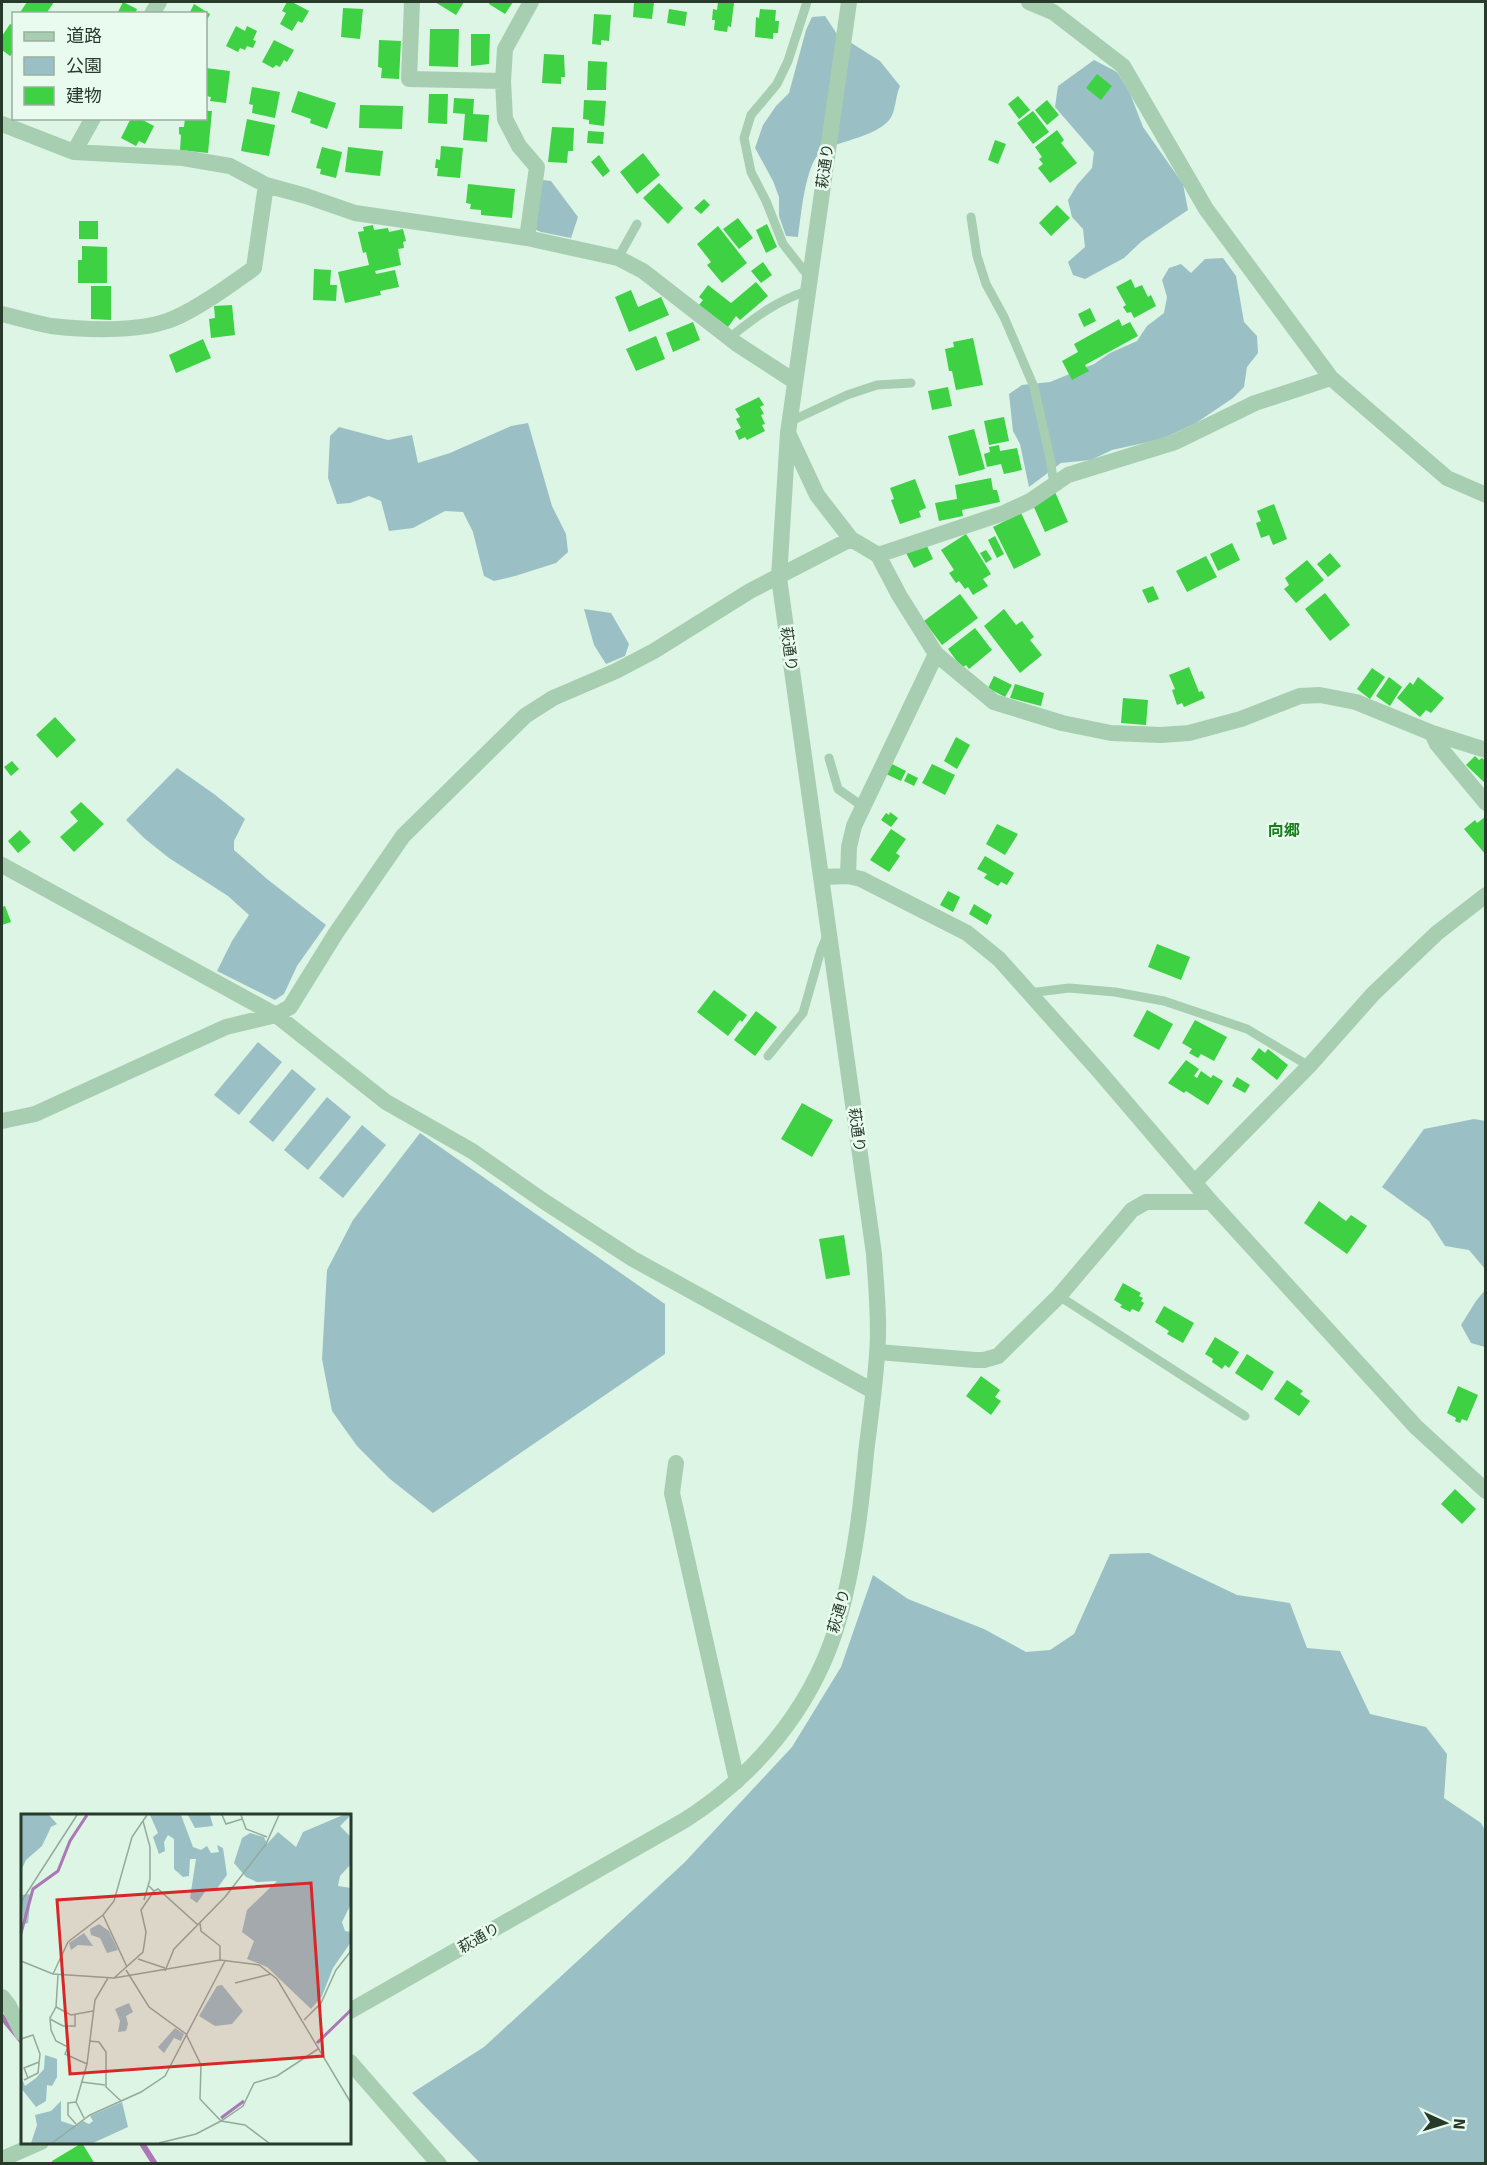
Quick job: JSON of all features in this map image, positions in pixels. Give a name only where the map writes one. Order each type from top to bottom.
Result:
[{"type":"street","points":[[412,2],[409,78],[503,81]]},
{"type":"street","points":[[527,238],[537,167],[519,146],[505,119],[503,81],[505,49],[531,2]]},
{"type":"street","name":"萩通り","points":[[351,2010],[712,1803],[767,1751],[795,1713],[817,1674],[835,1632],[848,1580],[864,1483],[878,1352],[874,1254],[779,578],[788,428],[849,2]]},
{"type":"street","points":[[1029,2],[1053,12],[1123,66],[1206,209],[1331,378],[1448,478],[1485,495]]},
{"type":"street","points":[[74,152],[92,120]]},
{"type":"street","points":[[2,124],[74,152],[183,158],[230,166],[266,185],[355,213],[527,238],[618,258],[643,271],[729,338],[794,381]]},
{"type":"street","points":[[2,314],[51,326],[92,328],[139,327],[168,321],[195,307],[254,268],[266,185]]},
{"type":"street","points":[[878,555],[1004,513],[1030,501],[1068,475],[1175,442],[1255,403],[1331,378]]},
{"type":"street","points":[[788,428],[817,495],[851,539],[878,555],[899,595],[936,654],[994,702],[1062,723],[1111,733],[1161,735],[1189,733],[1241,719],[1300,696],[1320,694],[1356,702],[1432,733],[1485,750]]},
{"type":"street","points":[[2,1121],[35,1114],[226,1027],[276,1015],[290,1007],[336,933],[403,837],[525,716],[553,698],[616,671],[654,651],[750,591],[851,539]]},
{"type":"street","points":[[848,876],[849,847],[854,826],[936,654]]},
{"type":"street","points":[[1432,733],[1437,744],[1485,803]]},
{"type":"street","points":[[2,865],[276,1015],[386,1102],[472,1151],[633,1259],[873,1391]]},
{"type":"street","points":[[822,877],[848,876],[861,879],[967,933],[999,959],[1211,1202],[1416,1427],[1485,1491]]},
{"type":"street","points":[[1195,1182],[1309,1066],[1373,994],[1437,933],[1485,895]]},
{"type":"street","points":[[878,1352],[975,1360],[998,1356],[1059,1296],[1139,1204],[1146,1202],[1211,1202]]},
{"type":"street","points":[[676,1463],[672,1493],[736,1781]]},
{"type":"street","points":[[2,1997],[21,2031]]},
{"type":"street","points":[[351,2063],[439,2163]]},
{"type":"street","points":[[2,2159],[36,2144]]},
{"type":"lane","points":[[729,338],[760,313],[808,284],[783,243],[751,172],[744,138],[751,115],[777,84],[788,61],[807,2]]},
{"type":"lane","points":[[971,217],[977,256],[986,284],[1004,317],[1034,387],[1050,458],[1053,485]]},
{"type":"lane","points":[[618,258],[637,224]]},
{"type":"lane","points":[[788,428],[847,395],[877,385],[911,383]]},
{"type":"lane","points":[[829,758],[838,789],[862,806]]},
{"type":"lane","points":[[768,1056],[803,1013],[821,950],[829,933]]},
{"type":"lane","points":[[1029,993],[1069,988],[1115,992],[1164,1001],[1247,1029],[1309,1066]]},
{"type":"lane","points":[[1059,1296],[1245,1416]]},
{"type":"green space","points":[[825,16],[837,34],[880,61],[900,86],[889,121],[872,132],[821,152],[816,158],[807,179],[798,237],[786,236],[779,216],[779,197],[755,148],[763,125],[776,106],[789,93],[806,30],[812,17]]},
{"type":"green space","points":[[1094,60],[1117,72],[1130,93],[1143,127],[1183,184],[1188,210],[1142,241],[1124,258],[1085,279],[1073,275],[1068,262],[1085,247],[1083,229],[1072,217],[1068,200],[1092,168],[1094,152],[1055,107],[1058,86]]},
{"type":"green space","points":[[543,180],[551,181],[578,217],[571,238],[534,229]]},
{"type":"green space","points":[[1223,258],[1236,276],[1244,322],[1257,336],[1258,353],[1247,367],[1244,387],[1233,398],[1196,423],[1162,439],[1112,450],[1091,460],[1061,463],[1029,487],[1020,444],[1013,431],[1009,394],[1022,385],[1050,382],[1094,364],[1110,353],[1137,341],[1147,326],[1164,313],[1167,297],[1162,280],[1169,268],[1181,264],[1191,273],[1205,259]]},
{"type":"green space","points":[[528,423],[552,506],[566,534],[568,552],[556,563],[494,581],[484,576],[473,532],[463,512],[445,511],[413,528],[389,531],[381,501],[369,496],[350,503],[337,504],[328,478],[330,436],[339,427],[388,440],[412,435],[418,463],[450,453],[511,426]]},
{"type":"green space","points":[[584,609],[611,613],[629,644],[625,656],[606,664],[594,645]]},
{"type":"green space","points":[[177,768],[245,819],[234,841],[234,850],[326,925],[297,966],[284,994],[275,1000],[217,971],[232,941],[249,915],[228,896],[169,858],[126,820]]},
{"type":"green space","points":[[258,1042],[282,1062],[239,1115],[214,1095]]},
{"type":"green space","points":[[292,1069],[316,1089],[273,1142],[249,1122]]},
{"type":"green space","points":[[327,1097],[351,1117],[308,1170],[284,1150]]},
{"type":"green space","points":[[1474,1119],[1485,1121],[1485,1269],[1469,1250],[1445,1246],[1429,1221],[1382,1187],[1424,1129]]},
{"type":"green space","points":[[362,1125],[386,1145],[343,1198],[319,1178]]},
{"type":"green space","points":[[420,1133],[665,1304],[665,1354],[433,1513],[390,1479],[357,1446],[332,1411],[322,1359],[327,1270],[353,1220]]},
{"type":"green space","points":[[1485,1290],[1485,1347],[1471,1343],[1461,1325]]},
{"type":"green space","points":[[1149,1553],[1237,1595],[1290,1603],[1307,1648],[1340,1651],[1370,1714],[1426,1727],[1447,1754],[1444,1798],[1481,1823],[1485,1830],[1485,2163],[480,2163],[412,2093],[484,2047],[684,1863],[792,1747],[841,1667],[873,1575],[908,1599],[984,1629],[1026,1652],[1050,1650],[1074,1634],[1110,1554]]},
{"type":"building","points":[[27,2],[54,2],[47,12],[20,12]]},
{"type":"building","points":[[123,2],[137,9],[136,12],[118,12]]},
{"type":"building","points":[[287,2],[292,2],[309,11],[302,23],[298,21],[292,31],[280,24],[286,13],[282,11]]},
{"type":"building","points":[[435,2],[464,2],[456,15]]},
{"type":"building","points":[[490,2],[513,2],[505,14],[489,4]]},
{"type":"building","points":[[634,2],[654,2],[652,19],[633,17]]},
{"type":"building","points":[[718,2],[734,3],[731,27],[728,26],[727,32],[714,30],[713,9],[717,10]]},
{"type":"building","points":[[194,4],[207,12],[190,12]]},
{"type":"building","points":[[343,8],[363,9],[360,39],[341,37]]},
{"type":"building","points":[[669,9],[687,12],[685,26],[667,23]]},
{"type":"building","points":[[760,9],[776,10],[775,21],[779,21],[778,33],[773,33],[773,39],[755,37],[756,17],[759,18]]},
{"type":"building","points":[[594,14],[611,15],[609,41],[601,40],[601,45],[592,44]]},
{"type":"building","points":[[10,24],[12,25],[12,54],[10,56],[2,50],[2,36]]},
{"type":"building","points":[[236,26],[245,31],[247,26],[257,31],[253,40],[256,41],[253,48],[247,46],[245,50],[240,48],[238,52],[226,46]]},
{"type":"building","points":[[430,29],[459,29],[458,67],[429,66]]},
{"type":"building","points":[[471,34],[490,34],[489,64],[471,66]]},
{"type":"building","points":[[274,40],[294,50],[287,62],[284,60],[280,67],[276,65],[273,68],[262,62]]},
{"type":"building","points":[[379,40],[401,41],[399,79],[381,78],[382,68],[378,67]]},
{"type":"building","points":[[544,54],[564,55],[565,77],[561,77],[561,84],[542,83]]},
{"type":"building","points":[[588,61],[607,62],[606,90],[587,90]]},
{"type":"building","points":[[207,68],[230,71],[226,103],[210,101],[211,97],[207,96]]},
{"type":"building","points":[[1097,74],[1112,86],[1101,100],[1086,88]]},
{"type":"building","points":[[252,87],[280,92],[275,118],[252,113],[253,105],[249,104]]},
{"type":"building","points":[[298,91],[336,103],[327,129],[310,123],[311,119],[291,112]]},
{"type":"building","points":[[429,94],[448,94],[447,124],[428,123]]},
{"type":"building","points":[[1018,96],[1030,110],[1019,119],[1008,104]]},
{"type":"building","points":[[454,98],[474,99],[473,114],[489,115],[487,142],[463,140],[465,114],[453,113]]},
{"type":"building","points":[[584,100],[606,101],[604,126],[589,124],[589,120],[583,119]]},
{"type":"building","points":[[1047,100],[1059,115],[1047,125],[1035,110]]},
{"type":"building","points":[[360,105],[403,106],[402,129],[359,128]]},
{"type":"building","points":[[207,111],[212,111],[208,153],[180,150],[179,127],[184,127],[185,120],[207,120]]},
{"type":"building","points":[[1033,111],[1049,132],[1033,144],[1017,123]]},
{"type":"building","points":[[247,119],[275,125],[269,156],[241,151]]},
{"type":"building","points":[[130,120],[143,120],[154,126],[145,144],[139,141],[136,146],[121,138]]},
{"type":"building","points":[[552,127],[574,128],[573,151],[568,151],[567,163],[548,162]]},
{"type":"building","points":[[1057,130],[1064,140],[1061,143],[1077,163],[1050,183],[1038,168],[1043,164],[1039,159],[1042,157],[1035,147]]},
{"type":"building","points":[[588,131],[604,132],[603,144],[587,143]]},
{"type":"building","points":[[995,140],[1006,144],[998,164],[988,160]]},
{"type":"building","points":[[441,146],[463,148],[460,178],[437,176],[436,159],[440,160]]},
{"type":"building","points":[[322,147],[342,152],[336,178],[320,174],[321,169],[316,168]]},
{"type":"building","points":[[348,147],[383,151],[380,176],[345,172]]},
{"type":"building","points":[[643,153],[660,175],[637,194],[620,172]]},
{"type":"building","points":[[599,155],[610,171],[603,177],[591,162]]},
{"type":"building","points":[[659,183],[683,208],[668,224],[643,198]]},
{"type":"building","points":[[468,184],[515,189],[512,218],[481,215],[481,210],[470,209],[471,204],[466,203]]},
{"type":"building","points":[[704,199],[710,205],[701,214],[694,208]]},
{"type":"building","points":[[1057,205],[1070,218],[1051,236],[1039,223]]},
{"type":"building","points":[[738,218],[753,238],[739,249],[723,229]]},
{"type":"building","points":[[79,221],[98,221],[98,239],[79,239]]},
{"type":"building","points":[[767,224],[777,247],[766,253],[756,230]]},
{"type":"building","points":[[373,225],[374,230],[388,228],[389,232],[403,229],[406,241],[403,242],[404,248],[398,249],[401,265],[375,271],[376,274],[395,270],[399,287],[380,291],[381,295],[345,303],[338,272],[369,265],[366,252],[363,253],[358,232],[364,231],[363,227]]},
{"type":"building","points":[[718,226],[747,263],[722,283],[707,265],[711,262],[697,244]]},
{"type":"building","points":[[82,246],[107,247],[107,283],[78,283],[78,260],[82,260]]},
{"type":"building","points":[[763,262],[772,275],[761,283],[751,271]]},
{"type":"building","points":[[314,269],[331,270],[330,285],[337,285],[336,301],[313,300]]},
{"type":"building","points":[[1131,279],[1135,288],[1142,285],[1148,297],[1151,295],[1156,306],[1134,318],[1131,312],[1127,313],[1123,307],[1126,305],[1116,287]]},
{"type":"building","points":[[756,282],[768,296],[740,320],[736,316],[728,327],[699,305],[703,300],[699,297],[708,285],[731,303]]},
{"type":"building","points":[[91,286],[111,286],[111,320],[91,319]]},
{"type":"building","points":[[631,290],[638,307],[661,297],[669,315],[629,332],[615,297]]},
{"type":"building","points":[[232,305],[235,335],[211,338],[209,319],[215,318],[214,306]]},
{"type":"building","points":[[1090,308],[1096,321],[1084,327],[1078,314]]},
{"type":"building","points":[[1119,319],[1122,326],[1130,322],[1138,336],[1085,365],[1089,371],[1072,380],[1062,361],[1078,352],[1074,344]]},
{"type":"building","points":[[693,322],[700,340],[673,352],[666,333]]},
{"type":"building","points":[[656,336],[665,359],[636,371],[626,349]]},
{"type":"building","points":[[973,338],[983,385],[956,390],[952,371],[949,371],[945,349],[954,347],[953,342]]},
{"type":"building","points":[[203,339],[211,358],[176,373],[169,355]]},
{"type":"building","points":[[948,387],[952,406],[932,410],[928,391]]},
{"type":"building","points":[[759,397],[764,405],[760,407],[764,414],[761,415],[765,431],[747,440],[745,437],[739,440],[735,431],[741,428],[736,419],[740,417],[735,409]]},
{"type":"building","points":[[1004,417],[1009,441],[989,445],[984,421]]},
{"type":"building","points":[[974,429],[985,469],[959,476],[948,436]]},
{"type":"building","points":[[999,445],[1000,451],[1017,448],[1022,470],[1004,474],[1001,464],[987,467],[984,454],[990,452],[989,447]]},
{"type":"building","points":[[991,478],[993,490],[997,490],[1000,502],[962,510],[963,516],[939,521],[935,503],[957,499],[955,485]]},
{"type":"building","points":[[915,479],[926,508],[919,511],[921,517],[900,524],[891,500],[894,499],[890,488]]},
{"type":"building","points":[[1055,492],[1068,522],[1045,532],[1033,505]]},
{"type":"building","points":[[1274,504],[1287,539],[1273,545],[1269,535],[1261,538],[1256,523],[1261,521],[1257,511]]},
{"type":"building","points":[[1021,513],[1041,555],[1014,569],[993,527]]},
{"type":"building","points":[[966,534],[991,574],[983,579],[988,586],[973,595],[968,587],[965,589],[959,581],[956,583],[949,573],[954,570],[941,550]]},
{"type":"building","points":[[995,536],[1004,554],[997,558],[988,540]]},
{"type":"building","points":[[1232,543],[1240,560],[1218,571],[1210,554]]},
{"type":"building","points":[[926,544],[933,559],[914,568],[906,553]]},
{"type":"building","points":[[986,550],[992,559],[986,563],[980,553]]},
{"type":"building","points":[[1330,553],[1341,566],[1328,577],[1317,564]]},
{"type":"building","points":[[1206,556],[1217,577],[1187,592],[1176,571]]},
{"type":"building","points":[[1307,560],[1324,580],[1296,603],[1284,589],[1289,585],[1285,578]]},
{"type":"building","points":[[1153,586],[1159,599],[1148,603],[1142,590]]},
{"type":"building","points":[[1325,593],[1350,625],[1330,641],[1305,609]]},
{"type":"building","points":[[960,594],[978,618],[942,645],[924,621]]},
{"type":"building","points":[[1004,609],[1016,625],[1022,621],[1034,637],[1030,640],[1042,655],[1020,673],[984,626]]},
{"type":"building","points":[[975,628],[992,650],[969,669],[966,665],[962,668],[948,649]]},
{"type":"building","points":[[1189,667],[1199,692],[1202,691],[1205,698],[1184,707],[1182,703],[1177,705],[1172,690],[1175,689],[1169,675]]},
{"type":"building","points":[[1372,668],[1385,677],[1370,699],[1357,689]]},
{"type":"building","points":[[994,676],[1012,685],[1005,697],[988,688]]},
{"type":"building","points":[[1389,677],[1402,687],[1390,706],[1376,696]]},
{"type":"building","points":[[1418,677],[1444,698],[1431,713],[1426,710],[1420,717],[1397,698],[1410,682],[1413,685]]},
{"type":"building","points":[[1015,684],[1044,693],[1041,706],[1010,698]]},
{"type":"building","points":[[1123,698],[1148,700],[1146,725],[1121,723]]},
{"type":"building","points":[[55,717],[76,740],[57,758],[36,735]]},
{"type":"building","points":[[956,737],[970,745],[957,769],[944,761]]},
{"type":"building","points":[[1475,756],[1479,760],[1482,758],[1486,761],[1486,784],[1466,765]]},
{"type":"building","points":[[12,761],[19,769],[11,776],[4,767]]},
{"type":"building","points":[[892,764],[906,771],[901,781],[886,774]]},
{"type":"building","points":[[932,764],[955,775],[945,795],[922,783]]},
{"type":"building","points":[[908,773],[918,778],[914,786],[904,781]]},
{"type":"building","points":[[81,802],[104,824],[74,852],[60,837],[78,821],[70,812]]},
{"type":"building","points":[[890,812],[898,818],[891,827],[881,820],[886,813],[889,815]]},
{"type":"building","points":[[1485,817],[1486,855],[1464,829],[1475,820],[1477,823]]},
{"type":"building","points":[[997,824],[1018,834],[1005,855],[986,844]]},
{"type":"building","points":[[891,829],[906,839],[896,853],[900,856],[889,872],[870,860]]},
{"type":"building","points":[[20,830],[31,842],[18,853],[8,841]]},
{"type":"building","points":[[985,856],[1014,873],[1007,885],[1001,882],[998,886],[984,878],[987,874],[977,869]]},
{"type":"building","points":[[948,891],[960,897],[953,912],[940,905]]},
{"type":"building","points":[[974,904],[992,915],[987,925],[969,914]]},
{"type":"building","points":[[5,906],[11,922],[2,925],[2,907]]},
{"type":"building","points":[[1157,944],[1190,957],[1181,980],[1148,967]]},
{"type":"building","points":[[714,990],[747,1015],[742,1022],[740,1020],[728,1036],[697,1012]]},
{"type":"building","points":[[1147,1010],[1173,1024],[1159,1050],[1133,1036]]},
{"type":"building","points":[[756,1011],[777,1027],[755,1056],[734,1040]]},
{"type":"building","points":[[1195,1020],[1227,1037],[1214,1061],[1201,1054],[1198,1058],[1189,1053],[1192,1049],[1182,1043]]},
{"type":"building","points":[[1259,1048],[1265,1053],[1268,1049],[1288,1065],[1277,1080],[1251,1059]]},
{"type":"building","points":[[1186,1060],[1199,1069],[1194,1076],[1197,1078],[1201,1071],[1211,1078],[1213,1075],[1223,1081],[1208,1105],[1168,1083]]},
{"type":"building","points":[[1237,1077],[1250,1085],[1245,1093],[1232,1086]]},
{"type":"building","points":[[802,1103],[833,1120],[812,1157],[781,1139]]},
{"type":"building","points":[[1319,1201],[1346,1221],[1351,1215],[1367,1226],[1347,1254],[1304,1223]]},
{"type":"building","points":[[844,1235],[850,1275],[826,1279],[819,1239]]},
{"type":"building","points":[[1123,1283],[1141,1293],[1139,1296],[1143,1298],[1141,1301],[1144,1303],[1139,1312],[1132,1309],[1130,1312],[1120,1307],[1122,1305],[1114,1300]]},
{"type":"building","points":[[1164,1306],[1194,1323],[1183,1343],[1167,1334],[1169,1331],[1155,1322]]},
{"type":"building","points":[[1215,1337],[1239,1352],[1229,1368],[1225,1365],[1222,1369],[1205,1354]]},
{"type":"building","points":[[1247,1354],[1274,1372],[1262,1391],[1235,1373]]},
{"type":"building","points":[[981,1376],[1000,1390],[995,1397],[1001,1401],[991,1415],[966,1396]]},
{"type":"building","points":[[1287,1380],[1303,1391],[1300,1394],[1310,1401],[1299,1416],[1274,1399]]},
{"type":"building","points":[[1458,1386],[1478,1395],[1467,1421],[1462,1419],[1460,1423],[1447,1413]]},
{"type":"building","points":[[1455,1489],[1476,1509],[1462,1524],[1441,1504]]},
{"type":"building","points":[[83,2144],[95,2164],[53,2164],[52,2161]]},
{"type":"waterway","points":[[2,2017],[21,2040]]},
{"type":"waterway","points":[[142,2144],[155,2164]]},
{"type":"district","name":"向郷","points":[[1284,831]]}]
